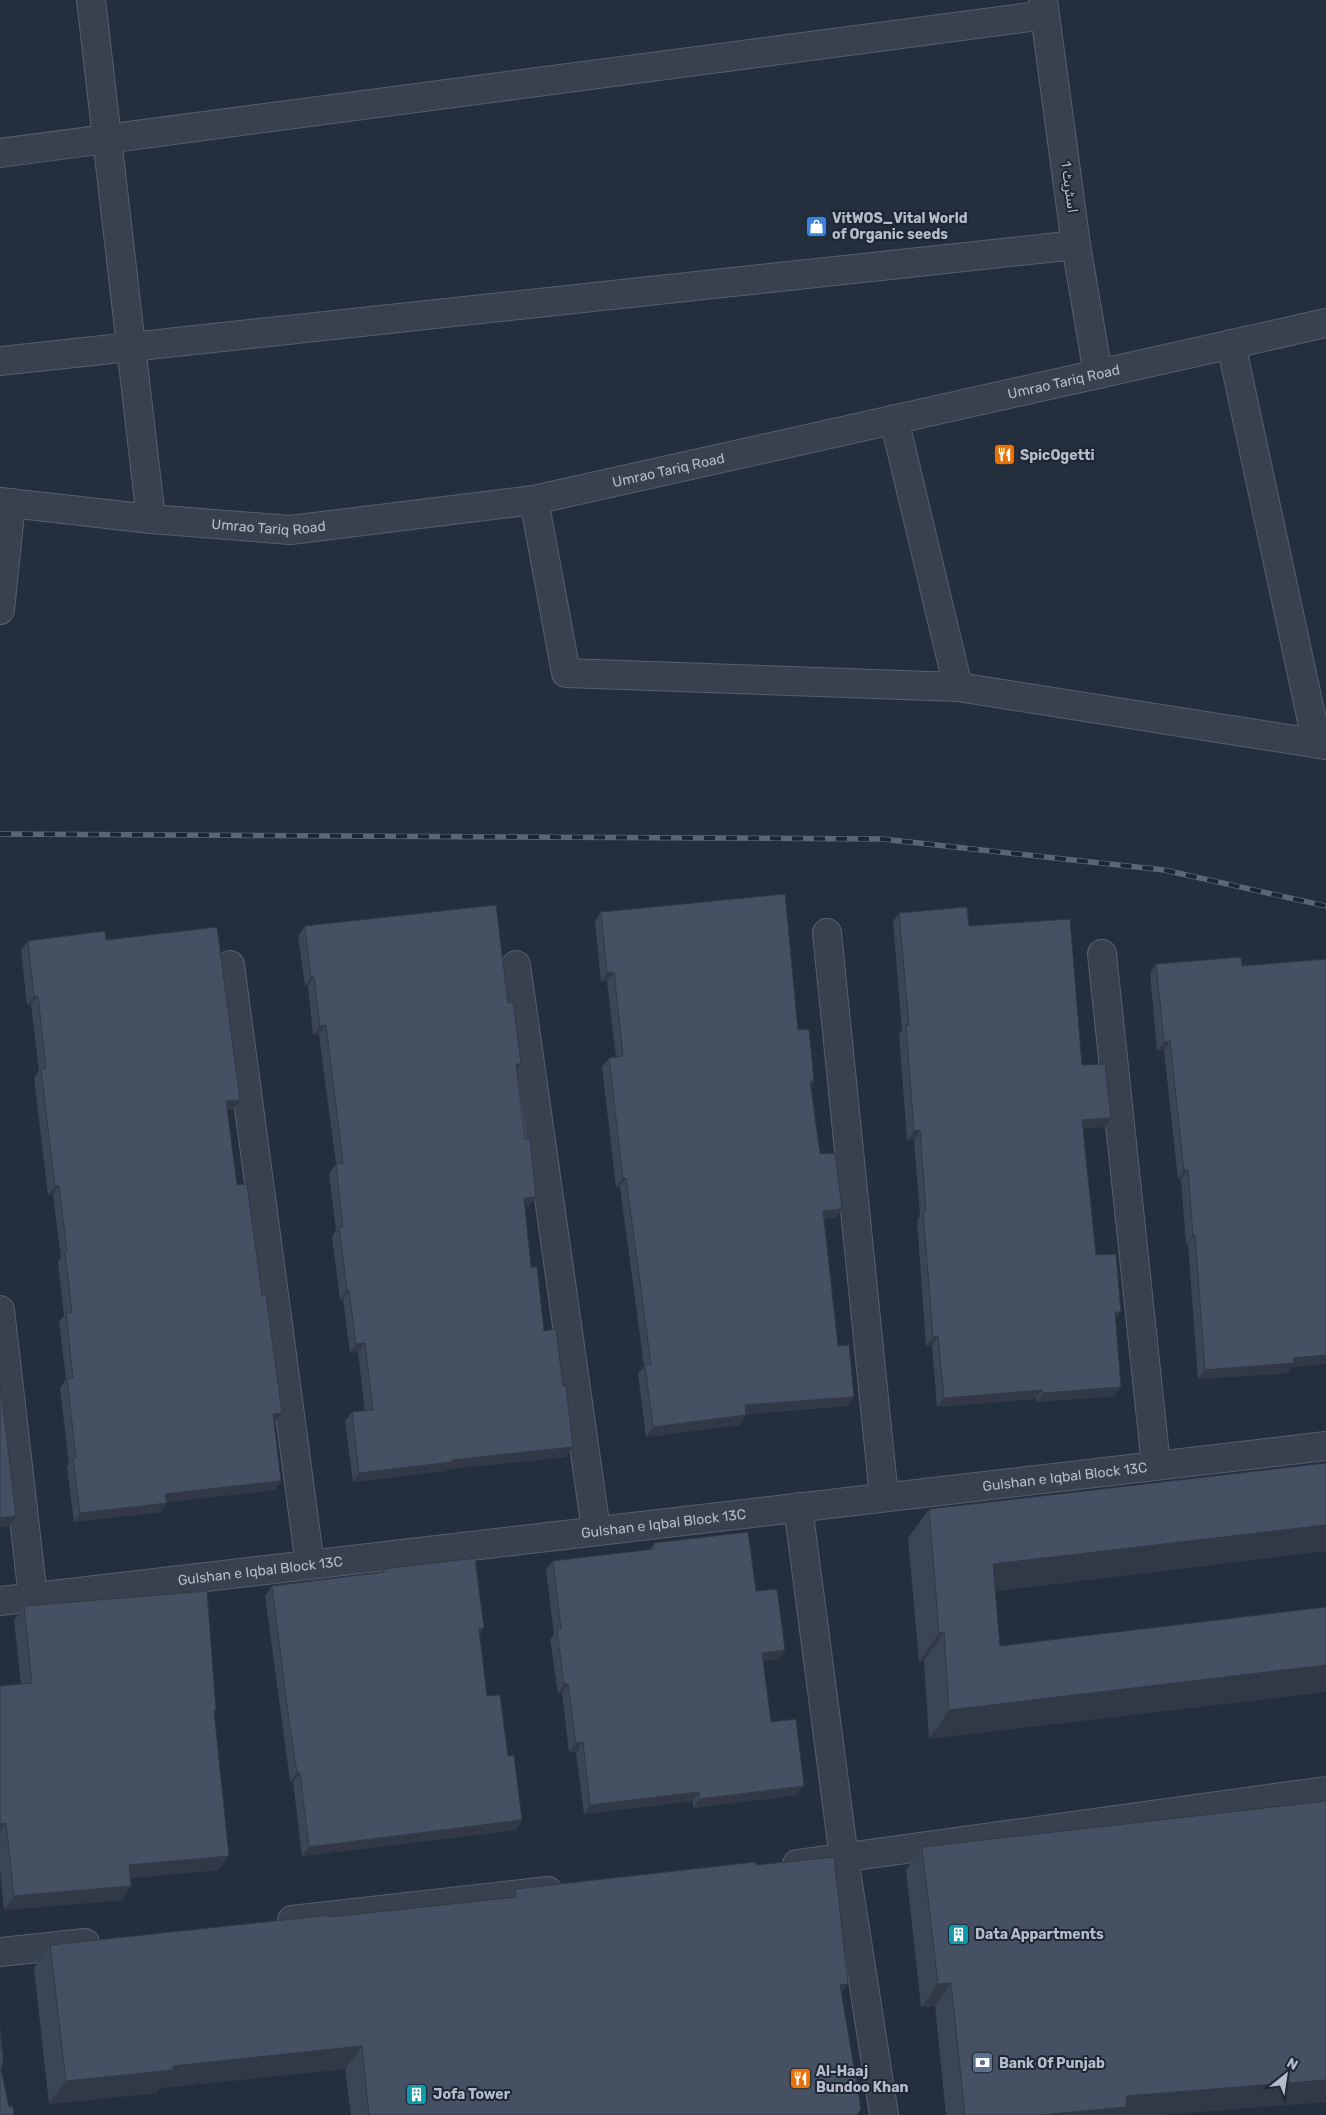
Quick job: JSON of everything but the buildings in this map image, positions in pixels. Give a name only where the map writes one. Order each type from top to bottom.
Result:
[{"type":"street","points":[[91,0],[151,519]]},
{"type":"street","points":[[0,153],[107,140],[1044,8]]},
{"type":"street","name":"اسٹریٹ 1","points":[[1044,8],[1076,245],[1098,374]]},
{"type":"street","points":[[0,361],[1076,245]]},
{"type":"street","name":"Umrao Tariq Road","points":[[5,503],[151,519],[290,530],[534,500],[1326,323]]},
{"type":"street","points":[[534,500],[566,673],[958,687],[1322,744],[1232,344]]},
{"type":"street","points":[[894,419],[958,687]]},
{"type":"street","points":[[0,610],[5,503]]},
{"type":"street","points":[[827,933],[884,1497]]},
{"type":"street","points":[[1102,954],[1156,1466]]},
{"type":"street","points":[[230,965],[310,1565]]},
{"type":"street","points":[[516,965],[596,1530]]},
{"type":"street","points":[[0,1310],[33,1597]]},
{"type":"street","name":"Gulshan e Iqbal Block 13C","points":[[0,1601],[1326,1446]]},
{"type":"street","points":[[798,1507],[844,1858],[884,2115]]},
{"type":"street","points":[[774,1866],[1326,1791]]},
{"type":"street","points":[[268,1922],[576,1888]]},
{"type":"street","points":[[0,1952],[109,1940]]},
{"type":"railway","points":[[0,834],[882,839],[1164,870],[1326,906]]},
{"type":"place","name":"VitWOS_Vital World of Organic seeds","points":[[816,226]]},
{"type":"place","name":"SpicOgetti","points":[[1004,455]]},
{"type":"place","name":"Data Appartments","points":[[959,1934]]},
{"type":"place","name":"Bank Of Punjab","points":[[983,2063]]},
{"type":"place","name":"Al-Haaj Bundoo Khan","points":[[800,2079]]},
{"type":"place","name":"Jofa Tower","points":[[417,2094]]}]
